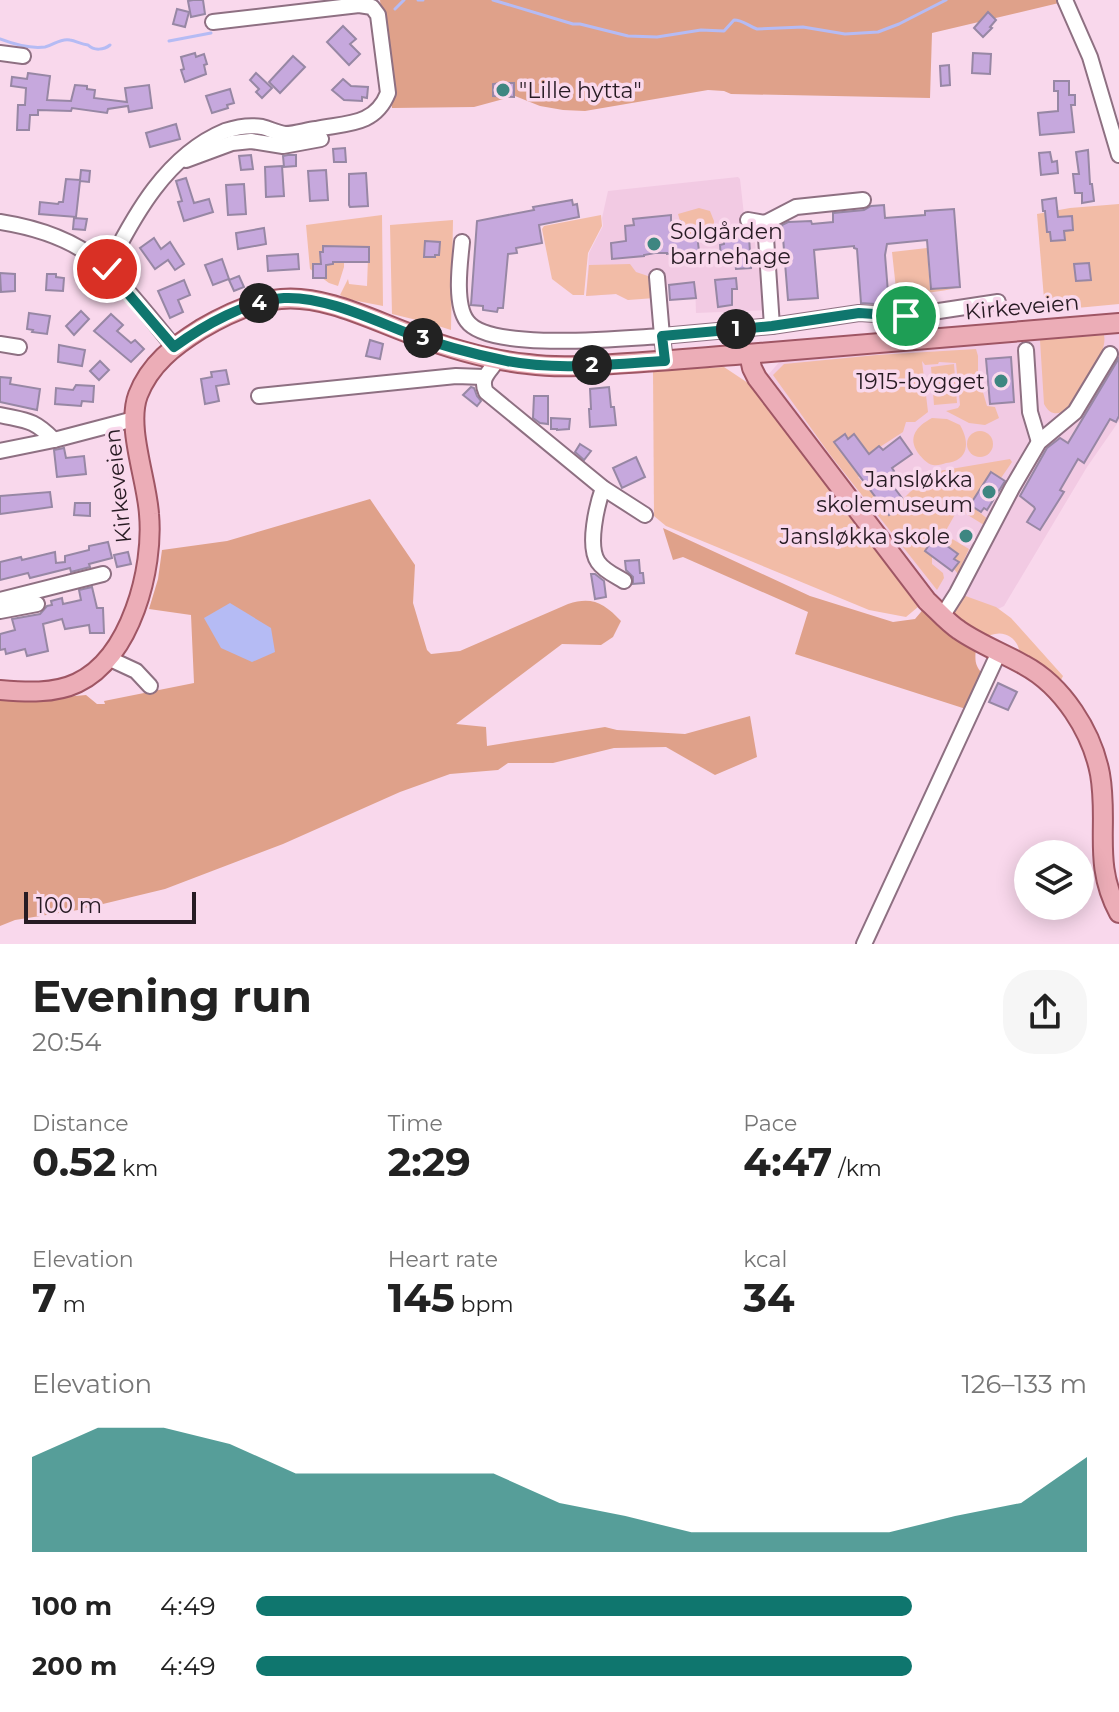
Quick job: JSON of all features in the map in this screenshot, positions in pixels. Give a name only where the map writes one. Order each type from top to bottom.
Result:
[{"type":"main road","name":"Kirkeveien","points":[[0,690],[41,691],[67,687],[91,675],[108,658],[131,619],[142,592],[148,562],[149,515],[134,419],[137,396],[150,371],[163,355],[203,328],[248,306],[269,300],[308,300],[340,308],[427,340],[498,359],[567,367],[1119,323]]},
{"type":"main road","points":[[749,354],[757,378],[927,601],[957,629],[1028,667],[1065,701],[1095,756],[1102,789],[1103,865],[1111,897],[1119,913]]},
{"type":"street","points":[[1065,0],[1090,57],[1119,155]]},
{"type":"street","points":[[107,269],[134,216],[153,190],[201,144],[227,130],[246,126],[290,134],[361,121],[384,103],[388,93],[378,15],[372,7],[336,7],[213,22]]},
{"type":"street","points":[[0,53],[23,56]]},
{"type":"street","points":[[179,163],[232,143],[251,141],[283,146],[321,139]]},
{"type":"street","points":[[748,220],[765,223],[796,207],[863,200]]},
{"type":"street","points":[[0,222],[27,226],[62,239],[85,252],[107,269],[174,347]]},
{"type":"street","points":[[765,223],[772,326]]},
{"type":"street","points":[[462,242],[461,310],[467,322],[476,330],[493,336],[527,341],[662,336],[772,326],[859,313],[906,316],[998,302]]},
{"type":"street","points":[[657,277],[665,361]]},
{"type":"street","points":[[0,344],[19,347]]},
{"type":"street","points":[[1026,350],[1030,412],[1039,442]]},
{"type":"street","points":[[943,615],[1039,442],[1075,412],[1110,354]]},
{"type":"street","points":[[498,359],[484,377],[486,392],[603,488],[645,515]]},
{"type":"street","points":[[259,396],[456,376],[484,377]]},
{"type":"street","points":[[0,415],[38,425],[54,440]]},
{"type":"street","points":[[0,451],[134,419]]},
{"type":"street","points":[[603,488],[595,521],[596,558],[605,569],[624,581]]},
{"type":"street","points":[[0,600],[103,574]]},
{"type":"street","points":[[0,611],[37,604]]},
{"type":"street","points":[[864,944],[999,652]]},
{"type":"street","points":[[108,658],[136,671],[150,686]]},
{"type":"shaded area","points":[[380,0],[1057,0],[1059,3],[932,33],[930,98],[731,94],[708,90],[585,111],[540,106],[515,96],[474,107],[392,108]]},
{"type":"shaded area","points":[[738,177],[745,224],[753,225],[757,261],[765,267],[768,310],[696,313],[695,282],[662,285],[628,300],[616,294],[586,296],[589,253],[603,226],[608,191]]},
{"type":"shaded area","points":[[1119,204],[1119,304],[1045,311],[1037,214]]},
{"type":"shaded area","points":[[699,208],[710,211],[714,229],[684,235],[678,214]]},
{"type":"shaded area","points":[[382,215],[383,306],[340,295],[348,279],[349,284],[367,286],[368,258],[344,252],[344,267],[338,286],[310,269],[306,225]]},
{"type":"shaded area","points":[[601,215],[602,226],[588,253],[584,295],[573,295],[552,279],[542,229],[544,226]]},
{"type":"shaded area","points":[[453,220],[451,330],[392,314],[390,225]]},
{"type":"shaded area","points":[[927,248],[930,289],[959,287],[897,298],[892,252]]},
{"type":"shaded area","points":[[630,264],[636,272],[654,278],[655,298],[628,300],[616,294],[586,296],[589,265]]},
{"type":"shaded area","name":"Jansløkka skole","points":[[1119,332],[1119,421],[1087,467],[1004,606],[968,624],[938,604],[768,375],[781,360]]},
{"type":"shaded area","points":[[1104,335],[1103,350],[1077,399],[1064,411],[1052,412],[1044,404],[1040,340]]},
{"type":"shaded area","points":[[976,349],[978,386],[982,389],[987,406],[995,407],[999,418],[985,425],[969,423],[946,411],[960,405],[956,363],[925,365],[922,361],[928,412],[915,422],[906,422],[903,432],[869,454],[854,435],[848,439],[845,434],[834,442],[889,514],[899,507],[910,492],[939,471],[1010,459],[1012,462],[1001,478],[991,472],[970,505],[989,520],[984,525],[958,509],[944,534],[969,549],[958,574],[954,569],[959,562],[954,559],[957,555],[932,556],[932,564],[943,573],[944,578],[937,590],[831,456],[773,375],[784,364]]},
{"type":"shaded area","points":[[954,364],[957,403],[934,405],[931,367]]},
{"type":"shaded area","points":[[724,367],[754,387],[918,607],[906,617],[869,610],[666,526],[654,516],[653,371]]},
{"type":"shaded area","points":[[932,418],[947,419],[960,425],[966,444],[959,459],[935,465],[918,453],[913,442],[915,432]]},
{"type":"shaded area","points":[[980,431],[989,435],[993,444],[989,453],[980,457],[971,453],[967,444],[971,435]]},
{"type":"shaded area","points":[[370,499],[415,565],[413,603],[427,650],[431,654],[460,651],[576,602],[597,603],[621,621],[613,637],[601,645],[562,644],[456,724],[486,727],[487,746],[605,727],[685,734],[750,716],[757,757],[715,775],[666,747],[614,748],[553,763],[508,763],[498,770],[450,774],[400,792],[283,844],[165,889],[78,910],[15,920],[0,926],[0,696],[43,699],[86,695],[97,704],[105,704],[104,701],[194,683],[191,615],[149,609],[162,550],[227,541]]},
{"type":"shaded area","points":[[663,528],[810,596],[893,622],[915,619],[926,606],[976,647],[978,669],[984,675],[969,710],[795,654],[808,612],[683,557],[673,560]]},
{"type":"shaded area","points":[[960,594],[996,607],[1011,618],[1063,676],[1058,686],[1020,657],[1017,644],[1008,635],[996,634],[982,640],[951,612]]},
{"type":"water","points":[[230,603],[271,628],[275,652],[252,662],[221,648],[204,618]]},
{"type":"building","points":[[203,0],[205,14],[191,17],[188,1]]},
{"type":"building","points":[[177,9],[189,12],[185,27],[173,24]]},
{"type":"building","points":[[988,12],[996,20],[983,37],[974,28]]},
{"type":"building","points":[[343,26],[356,39],[350,44],[360,54],[349,65],[327,42]]},
{"type":"building","points":[[195,53],[196,57],[204,54],[206,74],[185,82],[181,57]]},
{"type":"building","points":[[973,53],[991,54],[990,74],[972,73]]},
{"type":"building","points":[[293,56],[305,67],[280,93],[269,82]]},
{"type":"building","points":[[949,65],[950,85],[941,86],[940,66]]},
{"type":"building","points":[[28,73],[50,76],[47,100],[71,101],[75,85],[95,90],[94,98],[127,102],[125,88],[149,85],[152,108],[129,112],[128,106],[108,109],[107,113],[72,108],[71,111],[38,110],[38,115],[30,115],[29,130],[17,130],[18,105],[25,105],[26,88],[11,86],[12,77],[27,79]]},
{"type":"building","points":[[256,73],[272,88],[262,98],[256,92],[259,89],[250,80]]},
{"type":"building","points":[[343,79],[351,86],[368,87],[367,98],[362,97],[362,101],[344,100],[332,90]]},
{"type":"building","points":[[1054,81],[1069,81],[1069,95],[1075,95],[1075,105],[1071,105],[1074,132],[1040,135],[1038,113],[1058,111],[1058,91],[1054,91]]},
{"type":"building","name":"\"Lille hytta\"","points":[[514,83],[514,97],[493,96],[493,84]]},
{"type":"building","points":[[230,89],[234,103],[212,113],[206,96]]},
{"type":"building","points":[[176,124],[180,139],[150,147],[146,133]]},
{"type":"building","points":[[345,148],[346,162],[334,162],[333,149]]},
{"type":"building","points":[[1088,150],[1094,201],[1082,203],[1082,193],[1075,193],[1073,174],[1079,174],[1076,152]]},
{"type":"building","points":[[1050,152],[1052,162],[1057,161],[1058,173],[1041,175],[1039,153]]},
{"type":"building","points":[[251,155],[253,169],[241,170],[239,156]]},
{"type":"building","points":[[296,155],[296,166],[284,167],[283,156]]},
{"type":"building","points":[[282,166],[284,196],[266,197],[265,167]]},
{"type":"building","points":[[81,170],[90,171],[89,182],[80,181],[76,217],[39,214],[40,202],[63,202],[66,179],[80,180]]},
{"type":"building","points":[[326,170],[328,200],[310,201],[308,171]]},
{"type":"building","points":[[366,173],[368,206],[350,207],[349,174]]},
{"type":"building","points":[[186,178],[194,203],[209,199],[213,212],[184,221],[176,181]]},
{"type":"building","points":[[244,184],[246,214],[228,215],[226,185]]},
{"type":"building","points":[[1056,198],[1058,217],[1072,216],[1073,230],[1064,231],[1065,240],[1051,241],[1042,200]]},
{"type":"building","points":[[572,200],[573,205],[577,204],[579,217],[539,225],[542,243],[516,248],[517,253],[508,254],[503,308],[498,308],[497,312],[471,305],[477,221]]},
{"type":"building","points":[[884,205],[885,218],[954,209],[960,287],[931,289],[927,240],[887,244],[889,305],[861,303],[857,249],[854,246],[814,250],[818,298],[788,300],[782,225],[788,222],[833,222],[833,213]]},
{"type":"building","points":[[671,215],[671,222],[681,221],[682,236],[697,235],[699,251],[612,259],[611,243],[626,241],[625,226],[634,225],[633,219]]},
{"type":"building","points":[[74,218],[87,219],[85,230],[73,229]]},
{"type":"building","points":[[264,228],[266,244],[238,249],[236,233]]},
{"type":"building","points":[[742,232],[743,238],[749,237],[751,268],[736,269],[735,258],[721,259],[720,245],[724,244],[724,239],[730,239],[729,233]]},
{"type":"building","points":[[154,238],[161,249],[170,242],[184,264],[175,270],[168,260],[155,269],[140,248]]},
{"type":"building","points":[[425,241],[440,242],[439,255],[424,257]]},
{"type":"building","points":[[323,246],[369,247],[369,262],[333,262],[326,265],[326,278],[313,278],[313,264],[321,264]]},
{"type":"building","points":[[298,254],[299,269],[268,271],[267,256]]},
{"type":"building","points":[[222,259],[229,279],[213,285],[205,265]]},
{"type":"building","points":[[1089,263],[1091,280],[1076,281],[1074,264]]},
{"type":"building","points":[[0,273],[15,274],[15,291],[1,292]]},
{"type":"building","points":[[47,274],[64,278],[63,291],[46,290]]},
{"type":"building","points":[[239,276],[244,287],[234,291],[229,280]]},
{"type":"building","points":[[736,278],[737,289],[732,289],[732,305],[718,307],[715,280]]},
{"type":"building","points":[[184,280],[190,295],[178,300],[183,312],[170,318],[158,291]]},
{"type":"building","points":[[694,282],[696,298],[670,300],[669,285]]},
{"type":"building","points":[[81,311],[89,319],[74,335],[66,326]]},
{"type":"building","points":[[29,313],[50,316],[47,334],[27,329]]},
{"type":"building","points":[[111,314],[123,325],[117,331],[131,343],[135,340],[144,349],[131,362],[94,331]]},
{"type":"building","points":[[370,340],[383,344],[380,359],[366,356]]},
{"type":"building","points":[[59,345],[85,350],[82,366],[58,362]]},
{"type":"building","name":"1915-bygget","points":[[1011,357],[1014,402],[990,404],[986,359]]},
{"type":"building","points":[[1119,358],[1119,416],[1116,422],[1110,419],[1084,463],[1078,459],[1060,490],[1064,492],[1040,530],[1027,522],[1035,509],[1020,496],[1047,448],[1060,438],[1068,443]]},
{"type":"building","points":[[100,361],[109,370],[99,380],[90,371]]},
{"type":"building","points":[[226,370],[229,384],[216,386],[219,401],[205,404],[201,379],[212,377],[211,372]]},
{"type":"building","points":[[0,377],[11,378],[10,384],[40,389],[37,410],[0,402]]},
{"type":"building","points":[[76,385],[94,386],[93,402],[82,401],[81,406],[55,404],[56,388],[73,390]]},
{"type":"building","points":[[471,387],[481,401],[477,406],[463,395]]},
{"type":"building","points":[[609,387],[616,425],[590,427],[590,389]]},
{"type":"building","points":[[534,396],[548,396],[548,424],[533,418]]},
{"type":"building","points":[[551,418],[570,419],[569,429],[551,429]]},
{"type":"building","points":[[845,434],[848,439],[854,434],[869,454],[879,446],[883,450],[900,437],[912,454],[892,468],[894,471],[886,477],[902,498],[896,502],[899,507],[889,515],[834,442]]},
{"type":"building","points":[[580,444],[591,451],[584,460],[575,452]]},
{"type":"building","points":[[64,448],[66,458],[84,456],[86,474],[57,477],[54,450]]},
{"type":"building","points":[[636,457],[645,477],[622,488],[613,468]]},
{"type":"building","name":"Jansløkka skole","points":[[991,472],[1005,481],[987,510],[984,508],[981,512],[970,505]]},
{"type":"building","points":[[50,492],[52,507],[0,514],[0,496]]},
{"type":"building","points":[[75,503],[90,503],[90,516],[74,515]]},
{"type":"building","points":[[939,540],[958,554],[954,559],[959,562],[952,571],[925,551],[931,542],[935,545]]},
{"type":"building","points":[[108,542],[112,558],[89,564],[90,567],[71,572],[70,568],[30,578],[28,573],[0,580],[0,562],[55,552],[56,563],[65,562],[65,556]]},
{"type":"building","points":[[128,552],[131,564],[117,567],[114,555]]},
{"type":"building","points":[[639,560],[644,583],[633,584],[625,561]]},
{"type":"building","points":[[591,574],[604,581],[606,597],[595,599]]},
{"type":"building","points":[[92,587],[97,608],[103,608],[104,633],[90,633],[89,625],[65,629],[62,619],[43,624],[48,651],[27,656],[25,649],[6,654],[5,649],[0,650],[0,634],[15,630],[12,619],[40,614],[52,605],[51,601],[62,598],[63,604],[81,600],[79,590]]},
{"type":"building","points":[[998,683],[1017,692],[1008,710],[989,702]]},
{"type":"waterway","points":[[395,9],[404,0]]},
{"type":"waterway","points":[[418,0],[423,0]]},
{"type":"waterway","points":[[493,0],[573,24],[628,36],[657,37],[701,30],[724,31],[734,20],[757,29],[803,27],[845,34],[878,32],[946,0]]},
{"type":"waterway","points":[[169,41],[211,33]]},
{"type":"waterway","points":[[0,39],[33,47],[45,47],[66,40],[96,49],[110,45]]},
{"type":"place","name":"\"Lille hytta\"","points":[[503,90]]},
{"type":"place","name":"Solgården barnehage","points":[[654,244]]},
{"type":"place","name":"1915-bygget","points":[[1001,381]]},
{"type":"place","name":"Jansløkka skolemuseum","points":[[989,492]]},
{"type":"place","name":"Jansløkka skole","points":[[966,536]]},
{"type":"route","points":[[107,269],[174,347],[240,310],[284,298],[331,306],[477,354],[531,365],[559,367],[665,361],[662,336],[772,326],[859,313],[906,316]]}]
